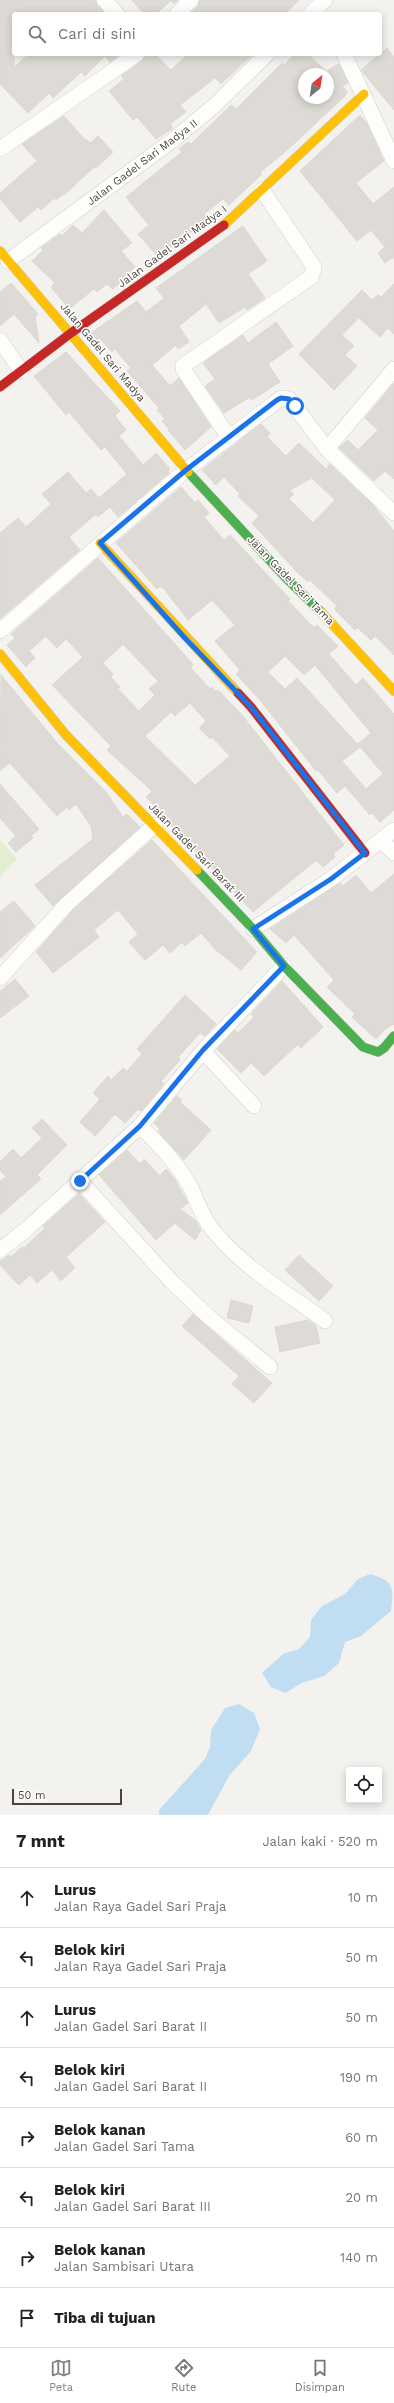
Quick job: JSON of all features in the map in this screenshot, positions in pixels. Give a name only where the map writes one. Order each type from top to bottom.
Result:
[{"type":"street","points":[[104,0],[115,12]]},
{"type":"street","points":[[179,12],[191,0]]},
{"type":"street","points":[[0,149],[134,56]]},
{"type":"street","name":"Jalan Gadel Sari Madya II","points":[[4,256],[173,140],[214,106],[265,56]]},
{"type":"street","points":[[345,56],[364,94],[394,162]]},
{"type":"street","name":"Jalan Gadel Sari Madya I","points":[[0,387],[71,333],[231,220],[364,94]]},
{"type":"street","points":[[228,436],[183,369],[183,366],[311,277],[314,267],[262,190]]},
{"type":"street","name":"Jalan Gadel Sari Madya","points":[[4,256],[186,470]]},
{"type":"street","points":[[0,340],[21,371]]},
{"type":"street","points":[[327,450],[394,369]]},
{"type":"street","points":[[0,631],[186,470],[228,436],[277,400],[285,398],[289,399],[327,450],[394,513]]},
{"type":"street","name":"Jalan Gadel Sari Tama","points":[[186,470],[287,578],[367,659],[394,691]]},
{"type":"street","points":[[100,543],[184,637],[251,707],[365,853]]},
{"type":"street","name":"Jalan Gadel Sari Barat III","points":[[0,654],[66,735],[155,825],[253,929],[284,966],[363,1047],[371,1053],[377,1053],[383,1050],[394,1036]]},
{"type":"street","points":[[0,978],[67,904],[155,825]]},
{"type":"street","points":[[253,929],[331,879],[382,841],[394,830]]},
{"type":"street","points":[[382,841],[394,853]]},
{"type":"street","points":[[0,1250],[28,1228],[140,1126],[203,1050],[284,966]]},
{"type":"street","points":[[203,1050],[254,1106]]},
{"type":"street","points":[[140,1126],[169,1156],[189,1186],[202,1214],[221,1240],[263,1276],[325,1321]]},
{"type":"street","points":[[80,1181],[172,1282],[209,1317],[270,1367]]},
{"type":"green space","points":[[0,840],[17,859],[0,877]]},
{"type":"water","points":[[370,1574],[388,1582],[391,1586],[391,1611],[361,1636],[345,1642],[339,1663],[324,1676],[302,1683],[285,1693],[271,1687],[262,1673],[283,1654],[299,1649],[310,1637],[311,1620],[322,1606],[345,1594],[358,1579]]},
{"type":"water","points":[[239,1704],[254,1713],[260,1729],[251,1751],[229,1776],[208,1815],[159,1815],[159,1810],[205,1759],[210,1747],[211,1730],[225,1708]]},
{"type":"building","points":[[0,0],[95,0],[104,12],[12,12],[12,56],[14,56],[14,67],[27,56],[105,56],[85,76],[81,72],[53,98],[49,93],[28,113],[0,84]]},
{"type":"building","points":[[132,0],[178,0],[174,4],[171,1],[157,12],[142,12]]},
{"type":"building","points":[[200,0],[299,0],[287,12],[192,12],[198,6]]},
{"type":"building","points":[[387,48],[394,57],[394,110],[361,70],[378,56],[382,56],[382,52]]},
{"type":"building","points":[[105,56],[118,56],[110,62]]},
{"type":"building","points":[[145,56],[157,56],[171,70],[186,56],[251,56],[221,84],[215,78],[180,105],[186,112],[170,124],[173,128],[156,139],[137,117],[133,120],[109,91],[124,79],[121,76],[142,61]]},
{"type":"building","points":[[293,56],[310,56],[323,68],[298,68],[298,104],[334,104],[334,68],[332,68],[339,64],[348,83],[342,86],[347,91],[345,96],[285,152],[260,172],[262,174],[229,205],[223,199],[204,214],[208,219],[158,257],[138,234],[149,225],[126,197],[182,152],[179,149],[188,142],[191,144],[231,105],[236,109],[282,63],[284,65]]},
{"type":"building","points":[[360,115],[366,122],[384,161],[356,183],[373,204],[394,187],[394,259],[393,257],[385,263],[378,253],[385,247],[371,230],[357,241],[300,171]]},
{"type":"building","points":[[64,116],[85,140],[86,139],[90,143],[98,136],[113,152],[96,168],[94,167],[64,195],[63,194],[56,200],[54,198],[41,210],[38,207],[20,222],[0,199],[0,193],[37,161],[22,144]]},
{"type":"building","points":[[104,210],[132,243],[121,251],[135,267],[120,280],[122,282],[112,289],[107,284],[97,292],[94,289],[69,309],[51,287],[55,283],[32,261],[43,250],[41,248],[60,234],[62,236],[73,225],[82,233]]},
{"type":"building","points":[[243,226],[267,261],[248,274],[265,298],[247,310],[245,307],[219,323],[206,304],[179,326],[189,342],[178,349],[176,345],[152,365],[170,386],[179,378],[211,427],[185,450],[162,421],[165,419],[157,410],[159,408],[127,371],[131,368],[115,349],[112,352],[101,340],[98,342],[91,333],[137,301],[146,312],[164,298],[156,288]]},
{"type":"building","points":[[11,283],[38,314],[35,316],[39,343],[14,314],[0,326],[0,292]]},
{"type":"building","points":[[394,284],[394,334],[388,328],[380,337],[359,318],[342,335],[354,346],[345,355],[357,366],[334,390],[299,354],[362,290],[372,300],[378,295],[381,297]]},
{"type":"building","points":[[276,322],[293,346],[268,364],[280,382],[252,400],[250,397],[224,413],[205,386],[215,379],[203,363],[243,335],[248,343]]},
{"type":"building","points":[[66,352],[120,411],[115,416],[126,430],[119,436],[143,465],[156,453],[170,469],[168,471],[169,473],[118,517],[110,507],[98,517],[96,514],[69,537],[80,550],[0,619],[0,533],[18,518],[26,527],[51,504],[42,494],[68,472],[86,493],[91,489],[99,498],[127,474],[105,447],[101,450],[69,412],[66,415],[34,376]]},
{"type":"building","points":[[394,383],[394,479],[385,471],[374,481],[339,448],[348,440],[358,450],[378,430],[365,418]]},
{"type":"building","points":[[261,424],[270,433],[267,437],[286,456],[299,443],[326,469],[330,464],[373,505],[394,531],[394,655],[375,636],[371,640],[358,628],[355,630],[334,609],[337,606],[310,580],[308,582],[296,571],[252,523],[259,516],[238,496],[240,494],[224,477],[216,485],[202,470]],"holes":[[[312,478],[335,500],[313,523],[289,499],[294,494],[290,490]]]},
{"type":"building","points":[[181,487],[195,503],[198,500],[209,513],[204,517],[224,540],[230,535],[290,599],[288,601],[311,625],[315,627],[317,625],[338,646],[329,654],[356,685],[363,678],[394,714],[394,810],[380,822],[372,813],[370,815],[345,786],[337,793],[318,770],[316,771],[260,700],[236,674],[240,670],[215,641],[235,625],[212,600],[188,620],[164,589],[160,586],[157,589],[116,543]],"holes":[[[285,656],[304,675],[315,665],[371,733],[358,744],[383,774],[366,789],[342,761],[360,747],[297,678],[285,689],[268,672]]]},
{"type":"building","points":[[98,558],[191,662],[193,665],[190,667],[210,689],[212,687],[216,692],[218,690],[242,715],[344,845],[333,854],[335,857],[323,867],[315,861],[253,912],[154,807],[155,806],[146,797],[152,791],[107,750],[111,746],[52,685],[83,657],[66,639],[57,648],[46,636],[29,651],[35,658],[26,667],[7,645],[15,638],[11,634]],"holes":[[[123,644],[158,681],[149,689],[155,695],[139,711],[118,689],[120,687],[111,677],[113,674],[103,663]],[[190,703],[206,721],[199,728],[210,739],[212,737],[230,756],[195,785],[145,736],[171,712],[175,716]]]},
{"type":"building","points":[[1,675],[57,743],[106,792],[123,817],[127,814],[140,827],[53,906],[35,885],[93,839],[91,826],[76,804],[69,810],[67,807],[57,816],[10,763],[0,771]]},
{"type":"building","points":[[0,784],[39,829],[31,836],[33,838],[16,852],[8,843],[16,836],[0,818]]},
{"type":"building","points":[[152,840],[257,952],[241,970],[216,950],[201,933],[185,946],[182,942],[170,953],[163,945],[145,960],[129,942],[138,934],[118,910],[94,930],[99,937],[53,973],[36,952],[73,910]]},
{"type":"building","points":[[394,874],[394,1024],[385,1029],[376,1039],[352,1017],[355,1014],[327,987],[334,980],[294,935],[286,943],[270,929],[340,883],[343,886],[356,875],[371,893]]},
{"type":"building","points":[[14,901],[35,926],[0,958],[0,912]]},
{"type":"building","points":[[15,979],[29,996],[0,1018],[0,991]]},
{"type":"building","points":[[282,981],[323,1027],[301,1048],[298,1044],[264,1076],[251,1063],[241,1073],[217,1049],[235,1030],[238,1033],[254,1017],[251,1014]]},
{"type":"building","points":[[185,995],[216,1024],[205,1036],[200,1033],[178,1057],[180,1060],[161,1081],[164,1084],[141,1111],[138,1109],[125,1123],[115,1114],[95,1136],[80,1122],[100,1099],[93,1093],[108,1076],[111,1080],[123,1068],[127,1071],[142,1054],[137,1049]]},
{"type":"building","points":[[177,1096],[182,1100],[180,1102],[211,1130],[184,1160],[158,1131],[160,1129],[154,1123]]},
{"type":"building","points":[[42,1119],[67,1145],[37,1175],[41,1179],[0,1215],[0,1181],[6,1177],[0,1170],[0,1162],[13,1149],[21,1158],[42,1138],[32,1128]]},
{"type":"building","points":[[127,1150],[140,1164],[144,1159],[160,1176],[166,1169],[174,1178],[188,1203],[180,1209],[196,1221],[201,1230],[195,1240],[175,1223],[156,1240],[99,1175]]},
{"type":"building","points":[[79,1194],[105,1222],[66,1257],[75,1268],[61,1281],[52,1270],[37,1283],[30,1275],[19,1285],[0,1265],[0,1261],[9,1255],[11,1257],[22,1247],[24,1248],[45,1228],[43,1226]]},
{"type":"building","points":[[299,1255],[333,1286],[319,1301],[285,1270]]},
{"type":"building","points":[[231,1300],[253,1306],[249,1323],[227,1318]]},
{"type":"building","points":[[193,1314],[272,1383],[254,1403],[232,1384],[239,1376],[182,1326]]},
{"type":"building","points":[[308,1320],[316,1326],[320,1343],[280,1352],[275,1327]]},
{"type":"traffic: fast","points":[[188,472],[287,579],[321,612]]},
{"type":"traffic: fast","points":[[197,870],[253,929],[284,966],[363,1047],[378,1052],[384,1048],[394,1036]]},
{"type":"traffic: slow","points":[[224,225],[364,94]]},
{"type":"traffic: slow","points":[[0,251],[188,472]]},
{"type":"traffic: slow","points":[[100,543],[238,693]]},
{"type":"traffic: slow","points":[[321,612],[394,691]]},
{"type":"traffic: slow","points":[[0,654],[66,735],[197,870]]},
{"type":"traffic: jam","points":[[0,387],[71,333],[224,225]]},
{"type":"traffic: jam","points":[[238,693],[251,707],[365,853]]},
{"type":"route","points":[[80,1181],[140,1126],[203,1050],[284,966],[253,929],[331,879],[365,853],[304,777],[251,707],[184,637],[100,543],[228,436],[277,400],[281,398],[289,399],[295,406]]}]
